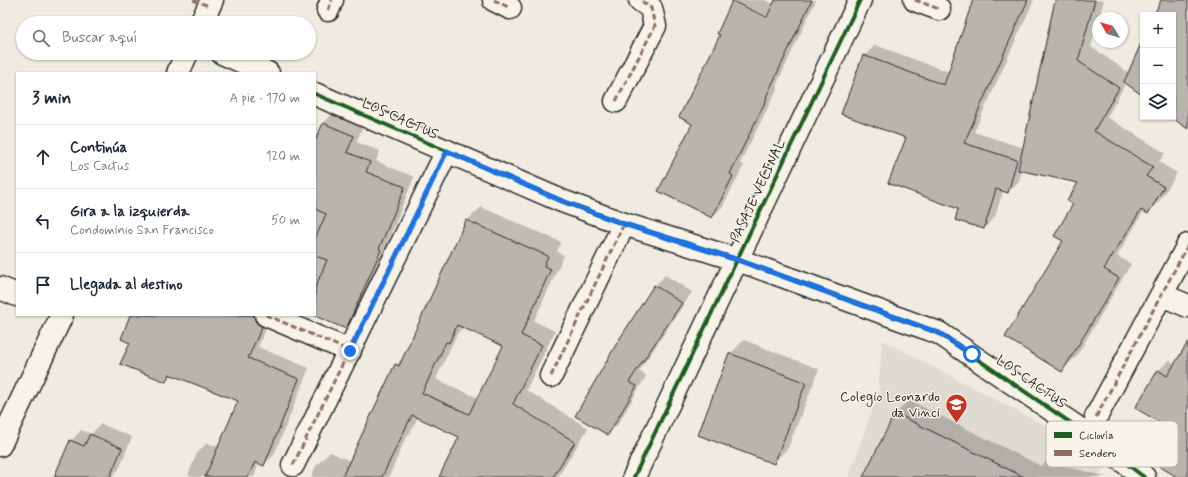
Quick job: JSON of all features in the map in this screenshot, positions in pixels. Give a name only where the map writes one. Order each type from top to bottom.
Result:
[{"type":"street","points":[[616,101],[655,26],[651,8],[640,0]]},
{"type":"street","name":"PASAJE VECINAL","points":[[634,477],[860,0]]},
{"type":"street","points":[[915,0],[938,9]]},
{"type":"street","points":[[178,72],[184,60]]},
{"type":"street","points":[[238,60],[266,72]]},
{"type":"street","name":"LOS CACTUS","points":[[316,94],[562,201],[624,224],[738,260],[939,333],[1068,421]]},
{"type":"street","points":[[293,465],[447,151]]},
{"type":"street","points":[[551,376],[624,224]]},
{"type":"street","points":[[1096,417],[1188,245]]},
{"type":"street","points":[[0,288],[16,295]]},
{"type":"street","points":[[1162,295],[1188,306]]},
{"type":"street","points":[[0,445],[62,316]]},
{"type":"street","points":[[268,316],[350,351]]},
{"type":"street","name":"LOS CACTUS","points":[[1131,467],[1144,477]]},
{"type":"shaded area","name":"Colegio Leonardo da Vinci","points":[[882,340],[1046,426],[1046,467],[1103,467],[1100,477],[849,477],[878,393]]},
{"type":"building","points":[[775,0],[812,0],[730,174],[733,176],[712,218],[658,191],[692,124],[679,117],[720,35],[717,34],[732,1],[767,17]]},
{"type":"building","points":[[973,0],[1028,0],[964,143],[1017,160],[1008,193],[996,189],[984,229],[955,220],[958,209],[888,183],[906,138],[841,114],[863,55],[944,85]]},
{"type":"building","points":[[1055,0],[1095,0],[1078,61],[1119,88],[1094,131],[1153,167],[1146,176],[1164,187],[1148,214],[1141,210],[1104,269],[1119,278],[1062,372],[1005,337],[1063,241],[1054,236],[1073,204],[1067,201],[1078,183],[1018,170]]},
{"type":"building","points":[[1161,0],[1188,0],[1188,129],[1175,120],[1176,12],[1155,12]]},
{"type":"building","points":[[1140,46],[1140,94],[1124,82]]},
{"type":"building","points":[[323,123],[354,136],[347,152],[370,162],[366,172],[405,187],[379,249],[381,250],[346,329],[315,316],[316,286],[327,260],[316,256],[316,237],[326,214],[316,209],[316,139]]},
{"type":"building","points":[[466,220],[548,256],[544,266],[551,269],[521,335],[542,345],[513,404],[575,442],[553,477],[439,477],[459,437],[412,415],[382,477],[342,477],[395,364],[399,366]],"holes":[[[457,325],[503,346],[469,414],[422,393],[446,342],[449,343]]]},
{"type":"building","points":[[654,285],[682,303],[629,382],[637,386],[608,435],[575,416],[617,343]]},
{"type":"building","points":[[130,316],[254,316],[256,322],[262,327],[248,358],[299,379],[264,466],[255,462],[248,477],[205,477],[238,401],[169,374],[166,382],[120,364],[130,343],[121,339]]},
{"type":"building","points":[[1188,342],[1188,477],[1177,477],[1161,467],[1178,467],[1178,421],[1157,421],[1135,408],[1158,370],[1167,376]]},
{"type":"building","points":[[729,353],[806,383],[774,464],[698,435]]},
{"type":"building","points":[[895,413],[1024,477],[863,477]]},
{"type":"building","points":[[90,434],[122,448],[110,477],[54,477],[70,440],[84,446]]},
{"type":"marked path","points":[[193,0],[209,6]]},
{"type":"marked path","points":[[328,10],[332,0]]},
{"type":"marked path","points":[[494,0],[510,8]]},
{"type":"marked path","points":[[616,101],[655,26],[651,8],[640,0]]},
{"type":"marked path","points":[[915,0],[939,9]]},
{"type":"marked path","points":[[293,465],[447,151]]},
{"type":"marked path","points":[[551,376],[624,224]]},
{"type":"marked path","points":[[1096,417],[1188,245]]},
{"type":"marked path","points":[[268,316],[350,351]]},
{"type":"cycle path","points":[[634,477],[860,0]]},
{"type":"cycle path","points":[[316,94],[562,201],[624,224],[738,260],[939,333],[1068,421]]},
{"type":"cycle path","points":[[1131,467],[1144,477]]},
{"type":"place","name":"Colegio Leonardo da Vinci","points":[[956,424]]},
{"type":"route","points":[[350,351],[447,151],[562,201],[624,224],[738,260],[939,333],[972,354]]}]
